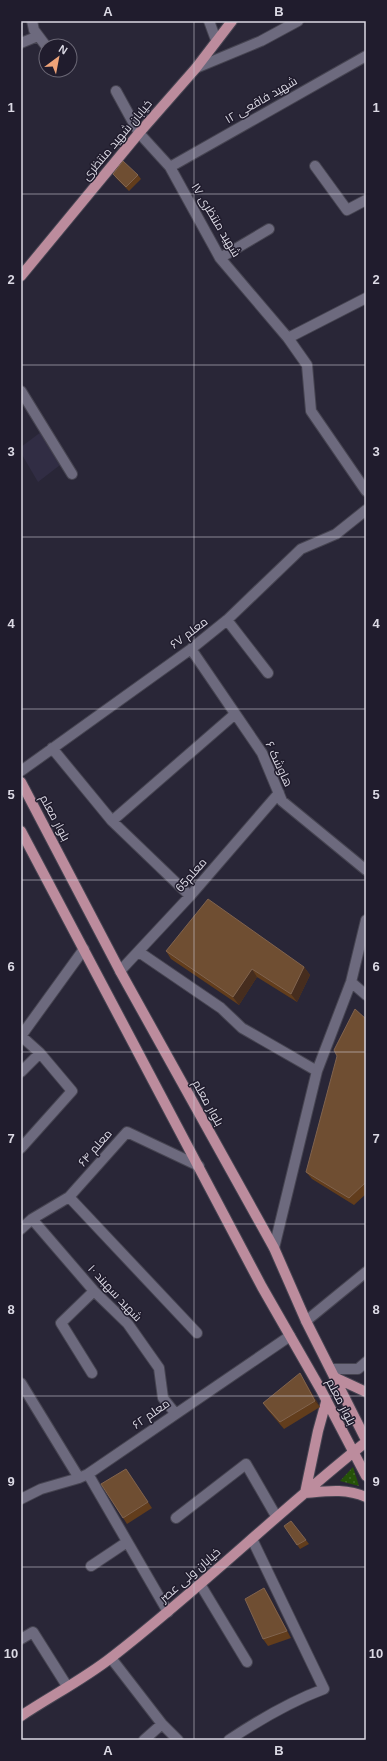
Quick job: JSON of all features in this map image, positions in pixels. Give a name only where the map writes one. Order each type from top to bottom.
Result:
[{"type":"main road","name":"خیابان شهید منتظری","points":[[21,276],[139,133],[196,68],[232,21]]},
{"type":"main road","name":"بلوار معلم","points":[[21,782],[120,971],[274,1248],[306,1321],[336,1378],[366,1441]]},
{"type":"main road","name":"بلوار معلم","points":[[21,831],[325,1399],[352,1453],[366,1476]]},
{"type":"main road","points":[[366,1392],[336,1378],[335,1395],[325,1399],[305,1493],[336,1490],[356,1492],[366,1497]]},
{"type":"main road","name":"خیابان ولی عصر","points":[[21,1716],[111,1658],[168,1612],[252,1539],[276,1516],[366,1441]]},
{"type":"street","points":[[21,43],[38,36],[32,21]]},
{"type":"street","points":[[209,21],[216,40]]},
{"type":"street","points":[[196,68],[261,41],[298,21]]},
{"type":"street","name":"شهید فاقعی ۱۲","points":[[170,167],[366,56]]},
{"type":"street","name":"شهید منتظری ۱۷","points":[[116,91],[139,133],[170,167],[220,258],[288,338],[307,365],[311,411],[366,491]]},
{"type":"street","points":[[315,166],[347,210],[366,200]]},
{"type":"street","points":[[220,258],[269,229]]},
{"type":"street","points":[[288,338],[366,298]]},
{"type":"street","points":[[21,391],[72,474]]},
{"type":"street","name":"معلم ۶۷","points":[[21,771],[191,649],[227,620],[301,549],[336,534],[366,510]]},
{"type":"street","points":[[227,620],[268,673]]},
{"type":"street","name":"هاوشک ۶","points":[[191,649],[262,753],[282,801],[366,870]]},
{"type":"street","points":[[112,822],[235,714]]},
{"type":"street","points":[[52,748],[112,822],[190,896]]},
{"type":"street","name":"معلم65","points":[[120,971],[190,896],[279,793]]},
{"type":"street","points":[[274,1248],[317,1071],[351,982],[366,920]]},
{"type":"street","points":[[21,1148],[72,1091],[40,1053],[21,1036],[84,949]]},
{"type":"street","points":[[139,952],[220,1008],[242,1028],[317,1071]]},
{"type":"street","points":[[351,982],[366,995]]},
{"type":"street","points":[[21,1072],[40,1053]]},
{"type":"street","name":"معلم ۶۴","points":[[21,1229],[32,1219],[69,1197],[127,1132],[199,1166]]},
{"type":"street","points":[[69,1197],[197,1333]]},
{"type":"street","name":"شهید سهبند ۱۰","points":[[32,1219],[94,1291],[128,1324],[159,1368],[164,1398],[176,1413]]},
{"type":"street","points":[[306,1321],[366,1272]]},
{"type":"street","points":[[92,1373],[61,1323],[94,1291]]},
{"type":"street","name":"معلم ۶۲","points":[[21,1499],[41,1489],[83,1476],[290,1336]]},
{"type":"street","points":[[336,1378],[358,1369],[366,1362]]},
{"type":"street","points":[[21,1383],[127,1542],[168,1612]]},
{"type":"street","points":[[176,1518],[246,1464],[276,1516]]},
{"type":"street","points":[[229,1740],[264,1716],[304,1696],[324,1689],[252,1539]]},
{"type":"street","points":[[91,1566],[127,1542]]},
{"type":"street","points":[[200,1584],[247,1662]]},
{"type":"street","points":[[21,1639],[33,1632],[67,1686]]},
{"type":"street","points":[[111,1658],[162,1724],[178,1740]]},
{"type":"street","points":[[144,1740],[162,1724]]},
{"type":"shaded area","points":[[41,432],[60,465],[38,482],[21,453],[21,447]]},
{"type":"green space","points":[[353,1467],[359,1486],[340,1481]]},
{"type":"building","points":[[123,161],[138,175],[126,187],[113,174]]},
{"type":"building","points":[[208,899],[304,967],[291,994],[252,969],[233,997],[166,951]]},
{"type":"building","points":[[355,1009],[366,1019],[366,1182],[349,1198],[306,1172],[337,1056],[334,1050]]},
{"type":"building","points":[[300,1373],[315,1401],[280,1422],[263,1403]]},
{"type":"building","points":[[126,1469],[148,1502],[123,1518],[101,1484]]},
{"type":"building","points":[[291,1521],[306,1540],[297,1545],[284,1526]]},
{"type":"building","points":[[264,1588],[287,1631],[263,1639],[245,1599]]}]
